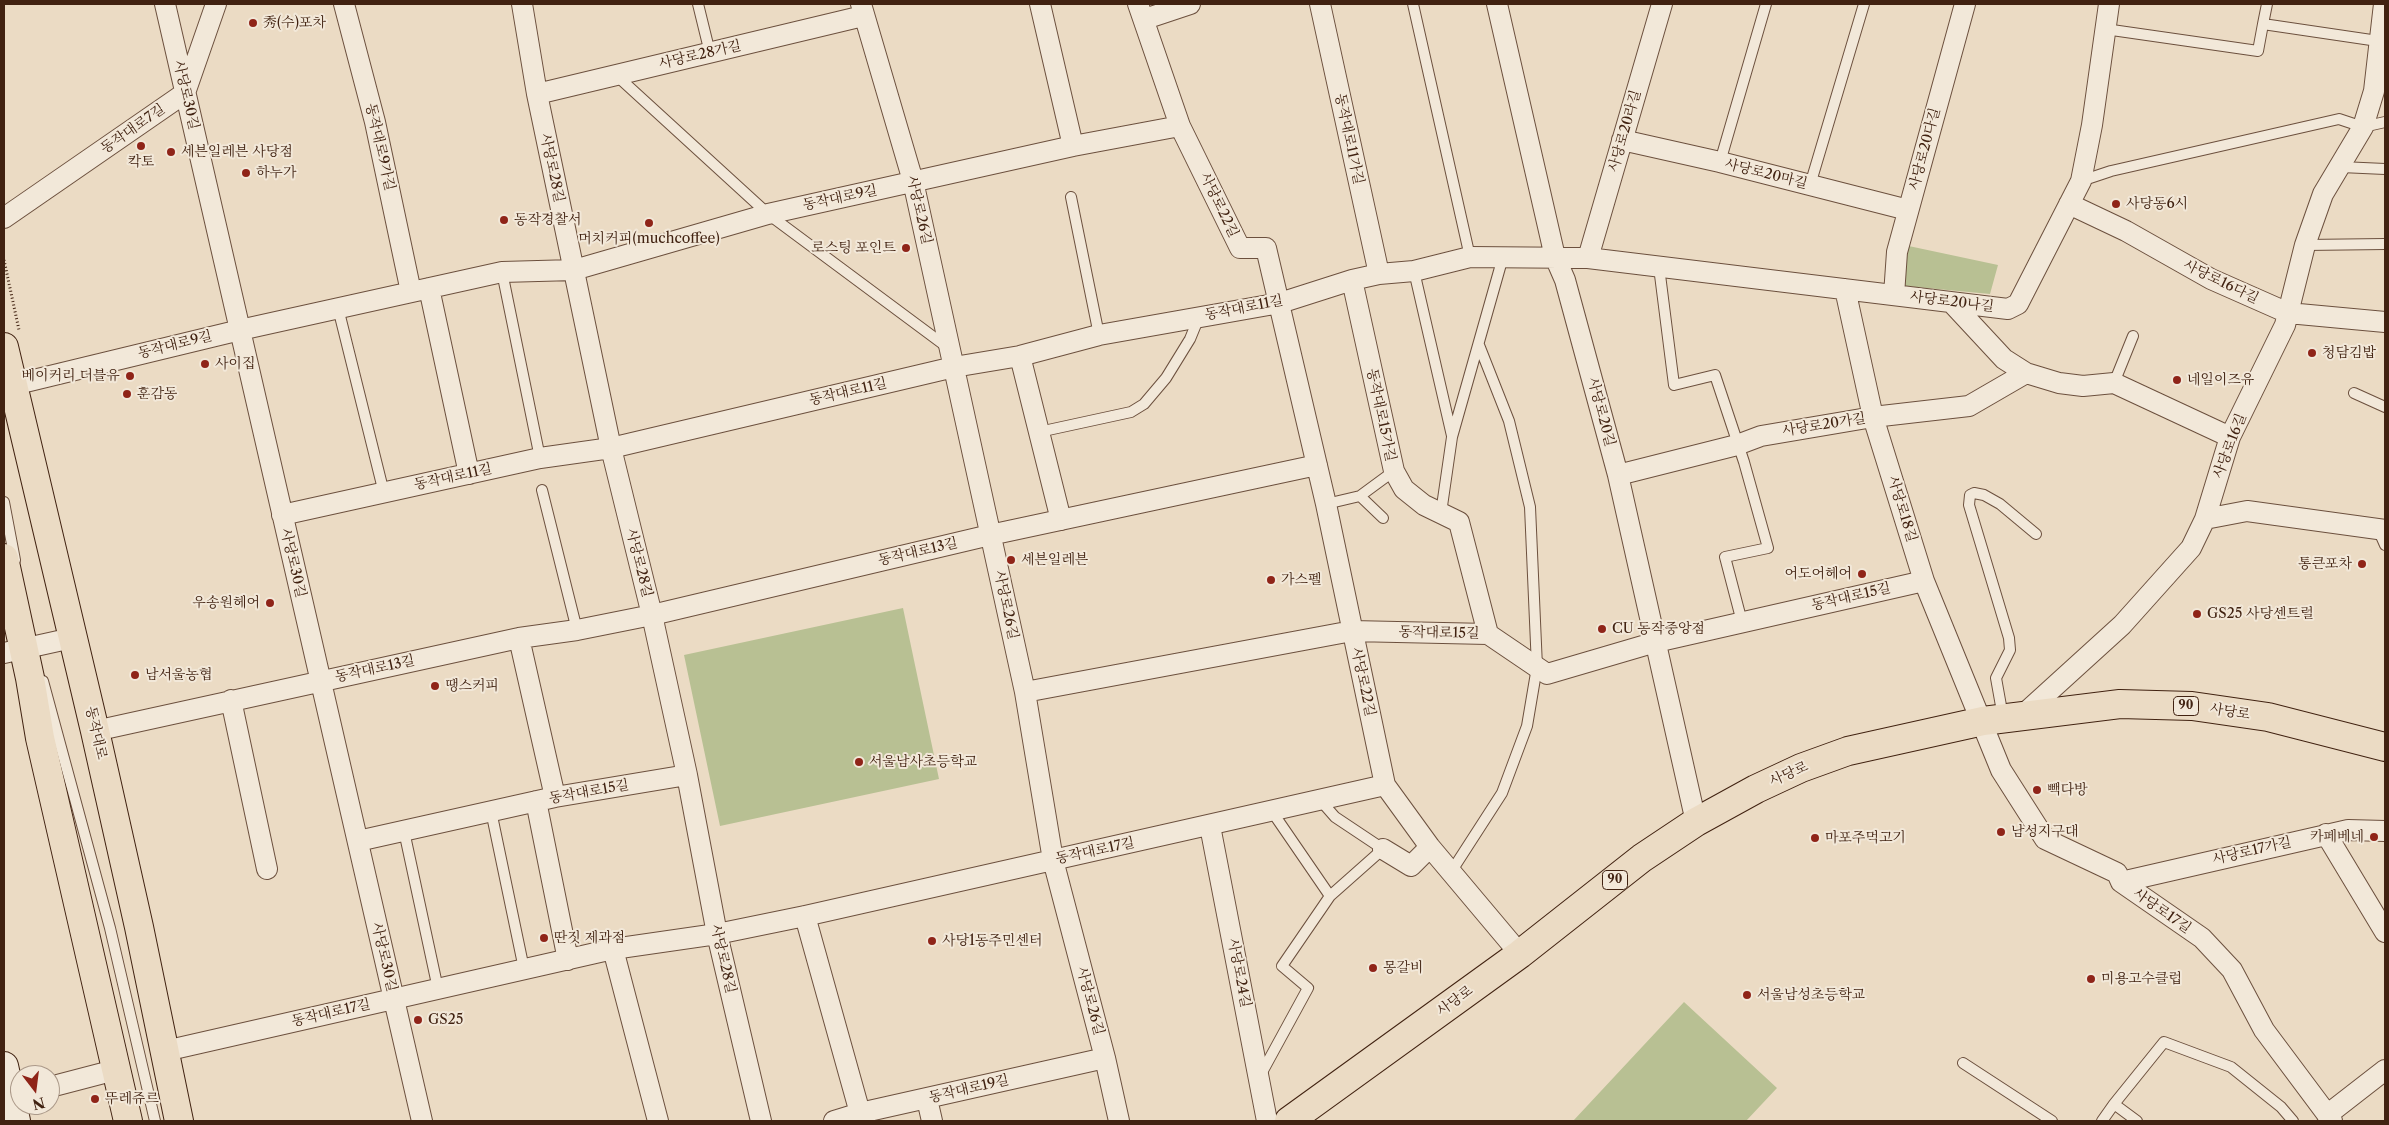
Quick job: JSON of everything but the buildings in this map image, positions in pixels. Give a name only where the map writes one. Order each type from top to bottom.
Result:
[{"type":"main road","name":"동작대로","points":[[4,347],[72,638],[96,731],[179,1121]]},
{"type":"main road","points":[[4,558],[27,653],[40,738],[128,1121]]},
{"type":"main road","name":"사당로","points":[[1289,1121],[1520,954],[1642,858],[1696,822],[1756,789],[1801,768],[1848,751],[2003,718],[2120,704],[2192,706],[2268,717],[2385,747]]},
{"type":"street","name":"사당로30길","points":[[165,4],[422,1121]]},
{"type":"street","points":[[185,93],[216,4]]},
{"type":"street","name":"동작대로9가길","points":[[344,4],[420,290]]},
{"type":"street","name":"사당로28길","points":[[522,4],[537,94],[611,448],[652,614],[687,774],[717,934],[761,1121]]},
{"type":"street","points":[[1040,4],[1073,146]]},
{"type":"street","points":[[1142,11],[1190,4]]},
{"type":"street","name":"동작대로11가길","points":[[1320,4],[1379,274]]},
{"type":"street","name":"사당로20길","points":[[1497,4],[1555,257],[1565,280],[1618,475],[1696,822]]},
{"type":"street","name":"사당로20라길","points":[[1588,258],[1662,4]]},
{"type":"street","name":"사당로20다길","points":[[1894,295],[1897,252],[1965,4]]},
{"type":"street","name":"사당로20나길","points":[[1555,257],[1588,258],[2008,309],[2018,304],[2081,181],[2092,125],[2110,4]]},
{"type":"street","name":"사당로16길","points":[[2003,718],[2122,625],[2191,548],[2205,519],[2230,437],[2285,325],[2305,245],[2323,194],[2341,167],[2363,127],[2374,91],[2378,41],[2384,4]]},
{"type":"street","name":"사당로28가길","points":[[537,94],[710,53],[862,10]]},
{"type":"street","name":"사당로26길","points":[[862,10],[913,181],[1025,692],[1053,860],[1105,1058],[1119,1121]]},
{"type":"street","name":"사당로22길","points":[[1142,11],[1180,126],[1240,248],[1266,248],[1326,504],[1385,786],[1430,847],[1520,954]]},
{"type":"street","name":"동작대로7길","points":[[4,218],[185,93]]},
{"type":"street","name":"동작대로9길","points":[[13,385],[240,330],[502,272],[574,270],[768,214],[1073,146],[1180,126]]},
{"type":"street","name":"사당로20마길","points":[[1622,140],[1720,162],[1908,210]]},
{"type":"street","name":"사당로16다길","points":[[2069,204],[2126,232],[2210,279],[2288,313],[2381,324]]},
{"type":"street","name":"동작대로11길","points":[[282,515],[540,458],[611,448],[952,358],[1020,356],[1099,335],[1280,303],[1352,280],[1379,274],[1414,271],[1470,257],[1555,257]]},
{"type":"street","name":"동작대로15가길","points":[[1352,280],[1394,471],[1404,489],[1424,505],[1459,522],[1488,634]]},
{"type":"street","name":"사당로18길","points":[[1845,289],[1873,417],[1924,581],[2003,718]]},
{"type":"street","points":[[420,290],[469,474]]},
{"type":"street","points":[[1951,302],[2004,359],[2026,373],[2059,383],[2083,386],[2114,384],[2230,437]]},
{"type":"street","points":[[1020,356],[1061,520]]},
{"type":"street","name":"사당로20가길","points":[[1618,475],[1736,445],[1761,436],[1873,417],[1969,406],[2026,373]]},
{"type":"street","name":"동작대로13길","points":[[96,731],[519,638],[577,630],[652,614],[990,535],[1317,465]]},
{"type":"street","points":[[2205,519],[2247,511],[2383,535]]},
{"type":"street","name":"동작대로15길","points":[[1025,692],[1352,631],[1488,634],[1547,674],[1656,642],[1924,581]]},
{"type":"street","points":[[27,653],[72,638]]},
{"type":"street","points":[[519,638],[555,797]]},
{"type":"street","points":[[231,700],[267,869]]},
{"type":"street","name":"사당로17길","points":[[2003,718],[2002,770],[2045,839],[2117,873],[2120,882],[2202,938],[2232,970],[2264,1030],[2330,1118]]},
{"type":"street","name":"동작대로15길","points":[[358,841],[555,797],[687,774]]},
{"type":"street","name":"동작대로17길","points":[[165,1051],[613,949],[717,934],[805,916],[1210,826],[1271,810],[1385,786]]},
{"type":"street","points":[[536,801],[568,960]]},
{"type":"street","name":"사당로24길","points":[[1210,826],[1268,1121]]},
{"type":"street","name":"사당로17가길","points":[[2120,882],[2326,834],[2348,830],[2385,831]]},
{"type":"street","points":[[2326,834],[2385,932]]},
{"type":"street","points":[[1383,849],[1411,866],[1430,847]]},
{"type":"street","points":[[805,916],[860,1113]]},
{"type":"street","points":[[613,949],[658,1121]]},
{"type":"street","name":"동작대로19길","points":[[834,1121],[860,1113],[1105,1058]]},
{"type":"street","points":[[4,1066],[10,1091]]},
{"type":"street","points":[[60,1084],[115,1070]]},
{"type":"street","points":[[2330,1118],[2385,1070]]},
{"type":"street","points":[[927,1099],[932,1121]]},
{"type":"lane","points":[[698,4],[710,53]]},
{"type":"lane","points":[[1413,4],[1470,257]]},
{"type":"lane","points":[[1720,162],[1766,4]]},
{"type":"lane","points":[[1810,186],[1864,4]]},
{"type":"lane","points":[[2105,29],[2258,51],[2267,4]]},
{"type":"lane","points":[[2263,24],[2378,41]]},
{"type":"lane","points":[[616,75],[768,214],[952,358]]},
{"type":"lane","points":[[2081,181],[2111,171],[2339,119],[2363,127],[2385,122]]},
{"type":"lane","points":[[2341,167],[2385,169]]},
{"type":"lane","points":[[1071,197],[1099,335]]},
{"type":"lane","points":[[2305,245],[2385,244]]},
{"type":"lane","points":[[1441,513],[1452,437],[1503,257]]},
{"type":"lane","points":[[1659,267],[1674,385],[1715,375],[1768,548],[1725,557],[1742,622]]},
{"type":"lane","points":[[1414,271],[1452,437]]},
{"type":"lane","points":[[502,272],[540,458]]},
{"type":"lane","points":[[338,308],[384,492]]},
{"type":"lane","points":[[1039,432],[1131,412],[1144,404],[1166,378],[1190,339],[1199,317]]},
{"type":"lane","points":[[2114,384],[2133,336]]},
{"type":"lane","points":[[1451,872],[1502,794],[1527,726],[1537,667],[1530,507],[1509,420],[1479,345]]},
{"type":"lane","points":[[2354,393],[2385,407]]},
{"type":"lane","points":[[1326,504],[1360,496],[1394,471]]},
{"type":"lane","points":[[542,490],[577,630]]},
{"type":"lane","points":[[2003,718],[1996,678],[2010,650],[2009,638],[1969,505],[1970,495],[1974,493],[1984,495],[2000,504],[2036,534]]},
{"type":"lane","points":[[1360,496],[1383,518]]},
{"type":"lane","points":[[4,502],[21,594],[27,653],[110,928],[155,1121]]},
{"type":"lane","points":[[4,548],[27,653],[64,794],[139,1121]]},
{"type":"lane","points":[[1260,1077],[1308,988],[1282,966],[1330,896],[1383,849],[1335,817],[1321,801]]},
{"type":"lane","points":[[1271,810],[1330,896]]},
{"type":"lane","points":[[491,811],[524,969]]},
{"type":"lane","points":[[404,831],[438,989]]},
{"type":"lane","points":[[2102,1121],[2164,1042],[2232,1067],[2281,1107],[2293,1121]]},
{"type":"lane","points":[[1963,1063],[2052,1121]]},
{"type":"lane","points":[[2114,1104],[2137,1121]]},
{"type":"green space","points":[[1904,245],[1998,265],[1990,294],[1905,286]]},
{"type":"green space","points":[[903,608],[939,779],[720,826],[684,655]]},
{"type":"green space","points":[[1684,1002],[1777,1088],[1746,1121],[1573,1121]]},
{"type":"place","name":"秀(수)포차","points":[[253,23]]},
{"type":"place","name":"칵토","points":[[141,146]]},
{"type":"place","name":"세븐일레븐 사당점","points":[[171,152]]},
{"type":"place","name":"하누가","points":[[246,173]]},
{"type":"place","name":"사당동6시","points":[[2116,204]]},
{"type":"place","name":"동작경찰서","points":[[504,220]]},
{"type":"place","name":"머치커피(muchcoffee)","points":[[649,223]]},
{"type":"place","name":"로스팅 포인트","points":[[906,248]]},
{"type":"place","name":"청담김밥","points":[[2312,353]]},
{"type":"place","name":"사이집","points":[[205,364]]},
{"type":"place","name":"베이커리 더블유","points":[[130,376]]},
{"type":"place","name":"네일이즈유","points":[[2177,380]]},
{"type":"place","name":"훈감동","points":[[127,394]]},
{"type":"place","name":"세븐일레븐","points":[[1011,560]]},
{"type":"place","name":"통큰포차","points":[[2362,564]]},
{"type":"place","name":"어도어헤어","points":[[1862,574]]},
{"type":"place","name":"가스펠","points":[[1271,580]]},
{"type":"place","name":"우송원헤어","points":[[270,603]]},
{"type":"place","name":"GS25 사당센트럴","points":[[2197,614]]},
{"type":"place","name":"CU 동작중앙점","points":[[1602,629]]},
{"type":"place","name":"남서울농협","points":[[135,675]]},
{"type":"place","name":"땡스커피","points":[[435,686]]},
{"type":"place","name":"서울남사초등학교","points":[[859,762]]},
{"type":"place","name":"빽다방","points":[[2037,790]]},
{"type":"place","name":"남성지구대","points":[[2001,832]]},
{"type":"place","name":"카페베네","points":[[2374,837]]},
{"type":"place","name":"마포주먹고기","points":[[1815,838]]},
{"type":"place","name":"딴짓 제과점","points":[[544,938]]},
{"type":"place","name":"사당1동주민센터","points":[[932,941]]},
{"type":"place","name":"몽갈비","points":[[1373,968]]},
{"type":"place","name":"미용고수클럽","points":[[2091,979]]},
{"type":"place","name":"서울남성초등학교","points":[[1747,995]]},
{"type":"place","name":"GS25","points":[[418,1020]]},
{"type":"place","name":"뚜레쥬르","points":[[95,1099]]}]
